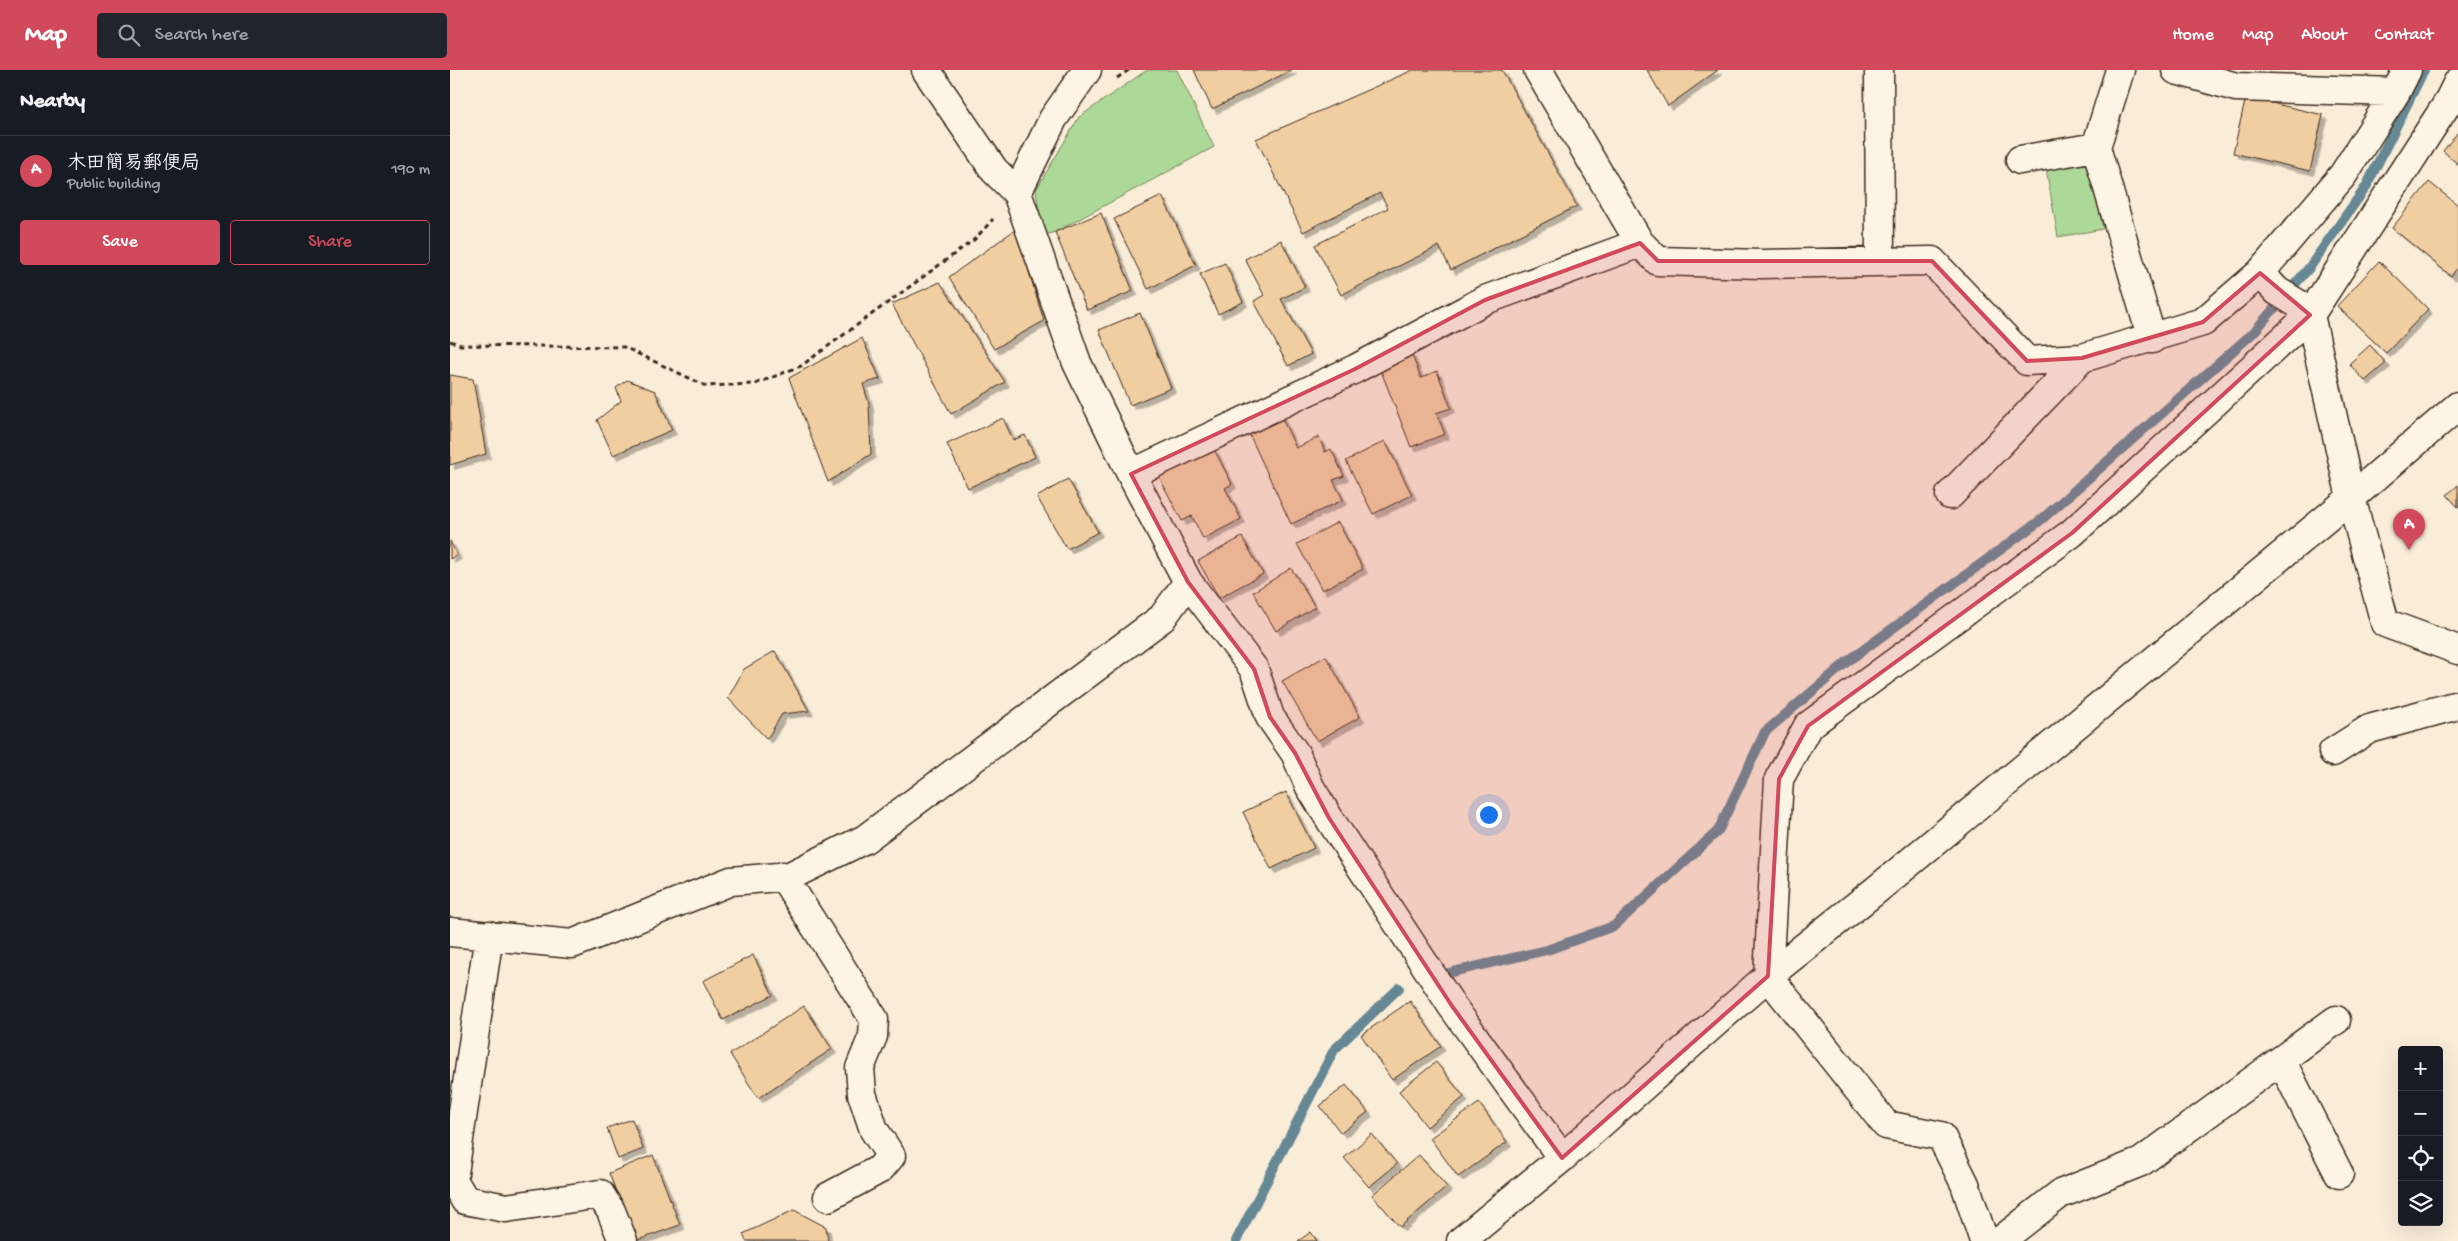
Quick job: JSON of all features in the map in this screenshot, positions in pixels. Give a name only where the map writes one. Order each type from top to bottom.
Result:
[{"type":"street","points":[[926,70],[994,170],[1017,192],[1077,363],[1188,582],[1254,669],[1270,717],[1295,753],[1310,787],[1329,818],[1452,1006],[1562,1158]]},
{"type":"street","points":[[1017,192],[1053,118],[1087,70]]},
{"type":"street","points":[[1538,70],[1640,243],[1658,261],[1768,264],[1932,261],[2027,361],[2082,358],[2152,339],[2203,322],[2269,282],[2343,175],[2402,81]]},
{"type":"street","points":[[1879,70],[1880,261]]},
{"type":"street","points":[[2120,70],[2096,147],[2152,339]]},
{"type":"street","points":[[2176,70],[2236,86],[2402,81]]},
{"type":"street","points":[[1984,1241],[1965,1184],[1941,1136],[1886,1125],[1768,976],[1779,780],[1808,726],[2072,533],[2305,310],[2447,104],[2458,82]]},
{"type":"street","points":[[2020,160],[2096,147]]},
{"type":"street","points":[[1132,474],[1355,369],[1485,300],[1640,243]]},
{"type":"street","points":[[2269,282],[2305,310],[2351,498],[2385,623],[2458,650]]},
{"type":"street","points":[[1950,495],[2082,358]]},
{"type":"street","points":[[1461,1241],[1562,1158],[1768,976],[1875,891],[2351,498],[2458,406]]},
{"type":"street","points":[[450,932],[572,944],[732,881],[790,876],[865,839],[1162,618],[1188,582]]},
{"type":"street","points":[[2333,752],[2369,728],[2458,705]]},
{"type":"street","points":[[783,876],[874,1020],[873,1036],[860,1068],[862,1094],[874,1130],[891,1156],[880,1169],[828,1197]]},
{"type":"street","points":[[489,935],[453,1180],[465,1200],[506,1208],[600,1194],[611,1210],[623,1241]]},
{"type":"street","points":[[2000,1241],[2060,1194],[2141,1162],[2336,1020]]},
{"type":"street","points":[[2281,1060],[2339,1174]]},
{"type":"path","points":[[450,341],[461,345],[624,347],[706,386],[755,384],[801,366],[976,239],[1017,192]]},
{"type":"highlighted area","points":[[1640,243],[1658,261],[1932,261],[2027,361],[2082,358],[2203,322],[2260,273],[2310,315],[2072,533],[1808,726],[1779,779],[1768,976],[1562,1158],[1452,1006],[1329,818],[1295,753],[1270,717],[1254,669],[1188,582],[1131,474],[1355,369],[1485,300]]},
{"type":"green space","points":[[1147,70],[1177,70],[1214,147],[1055,232],[1042,236],[1036,190],[1079,117]]},
{"type":"green space","points":[[2091,160],[2103,229],[2058,237],[2046,168]]},
{"type":"building","points":[[1194,70],[1292,70],[1212,109]]},
{"type":"building","points":[[1413,70],[1502,70],[1577,206],[1451,270],[1439,246],[1341,295],[1315,245],[1388,208],[1380,193],[1303,232],[1256,139]]},
{"type":"building","points":[[1647,70],[1718,70],[1668,106]]},
{"type":"building","points":[[2246,97],[2323,115],[2310,171],[2233,153]]},
{"type":"building","points":[[2458,132],[2458,164],[2443,151]]},
{"type":"building","points":[[2429,182],[2458,205],[2458,267],[2451,276],[2392,228]]},
{"type":"building","points":[[1162,196],[1196,265],[1148,289],[1114,219]]},
{"type":"building","points":[[1101,213],[1133,291],[1087,310],[1055,232]]},
{"type":"building","points":[[1016,229],[1044,321],[994,349],[949,277]]},
{"type":"building","points":[[1281,240],[1305,287],[1281,299],[1311,354],[1288,366],[1254,301],[1264,295],[1245,259]]},
{"type":"building","points":[[2379,261],[2428,309],[2386,353],[2337,306]]},
{"type":"building","points":[[1225,263],[1243,302],[1218,314],[1200,274]]},
{"type":"building","points":[[940,282],[1005,382],[951,414],[892,304]]},
{"type":"building","points":[[1140,313],[1171,388],[1130,405],[1099,330]]},
{"type":"building","points":[[862,338],[880,379],[863,384],[869,404],[871,454],[828,482],[789,378]]},
{"type":"building","points":[[2370,345],[2386,363],[2365,381],[2349,364]]},
{"type":"building","points":[[1411,353],[1421,378],[1437,371],[1451,408],[1436,413],[1445,434],[1411,447],[1379,366]]},
{"type":"building","points":[[450,375],[473,379],[486,454],[450,465]]},
{"type":"building","points":[[627,380],[655,391],[672,430],[613,455],[597,420],[621,401],[616,388]]},
{"type":"building","points":[[1279,412],[1296,448],[1319,437],[1325,452],[1331,449],[1344,476],[1333,480],[1343,500],[1291,524],[1246,427]]},
{"type":"building","points":[[1003,418],[1013,440],[1025,435],[1035,457],[968,488],[947,444]]},
{"type":"building","points":[[1385,441],[1412,495],[1373,514],[1346,461]]},
{"type":"building","points":[[1214,449],[1232,484],[1225,488],[1241,519],[1203,539],[1192,516],[1182,521],[1159,477]]},
{"type":"building","points":[[1068,479],[1098,532],[1067,549],[1037,497]]},
{"type":"building","points":[[2458,485],[2458,507],[2447,495]]},
{"type":"building","points":[[1338,522],[1363,569],[1322,590],[1297,544]]},
{"type":"building","points":[[1242,537],[1263,574],[1219,598],[1198,561]]},
{"type":"building","points":[[450,541],[457,555],[450,559]]},
{"type":"building","points":[[1291,568],[1315,607],[1276,631],[1253,592]]},
{"type":"building","points":[[775,651],[809,711],[782,714],[767,739],[728,698],[744,669]]},
{"type":"building","points":[[1326,656],[1360,717],[1317,741],[1282,681]]},
{"type":"building","points":[[1286,792],[1314,848],[1271,869],[1243,812]]},
{"type":"building","points":[[753,955],[773,995],[723,1020],[703,981]]},
{"type":"building","points":[[1410,1001],[1441,1046],[1392,1080],[1361,1035]]},
{"type":"building","points":[[804,1006],[832,1049],[758,1098],[730,1054]]},
{"type":"building","points":[[1436,1062],[1464,1097],[1427,1127],[1399,1091]]},
{"type":"building","points":[[1346,1085],[1368,1112],[1341,1133],[1320,1106]]},
{"type":"building","points":[[1479,1103],[1507,1142],[1458,1177],[1430,1138]]},
{"type":"building","points":[[632,1119],[643,1149],[618,1159],[607,1128]]},
{"type":"building","points":[[1372,1134],[1397,1164],[1369,1187],[1344,1158]]},
{"type":"building","points":[[653,1155],[680,1225],[635,1241],[609,1173]]},
{"type":"building","points":[[1419,1155],[1447,1187],[1400,1227],[1372,1195]]},
{"type":"building","points":[[794,1210],[826,1227],[828,1241],[746,1241],[743,1234]]},
{"type":"building","points":[[1311,1232],[1317,1241],[1298,1241]]},
{"type":"waterway","points":[[1448,973],[1547,950],[1614,926],[1718,831],[1765,732],[1848,661],[2041,520],[2253,333],[2309,268],[2366,187],[2424,70]]},
{"type":"waterway","points":[[1236,1241],[1334,1050],[1399,988]]},
{"type":"place","name":"木田簡易郵便局","points":[[2409,550]]}]
